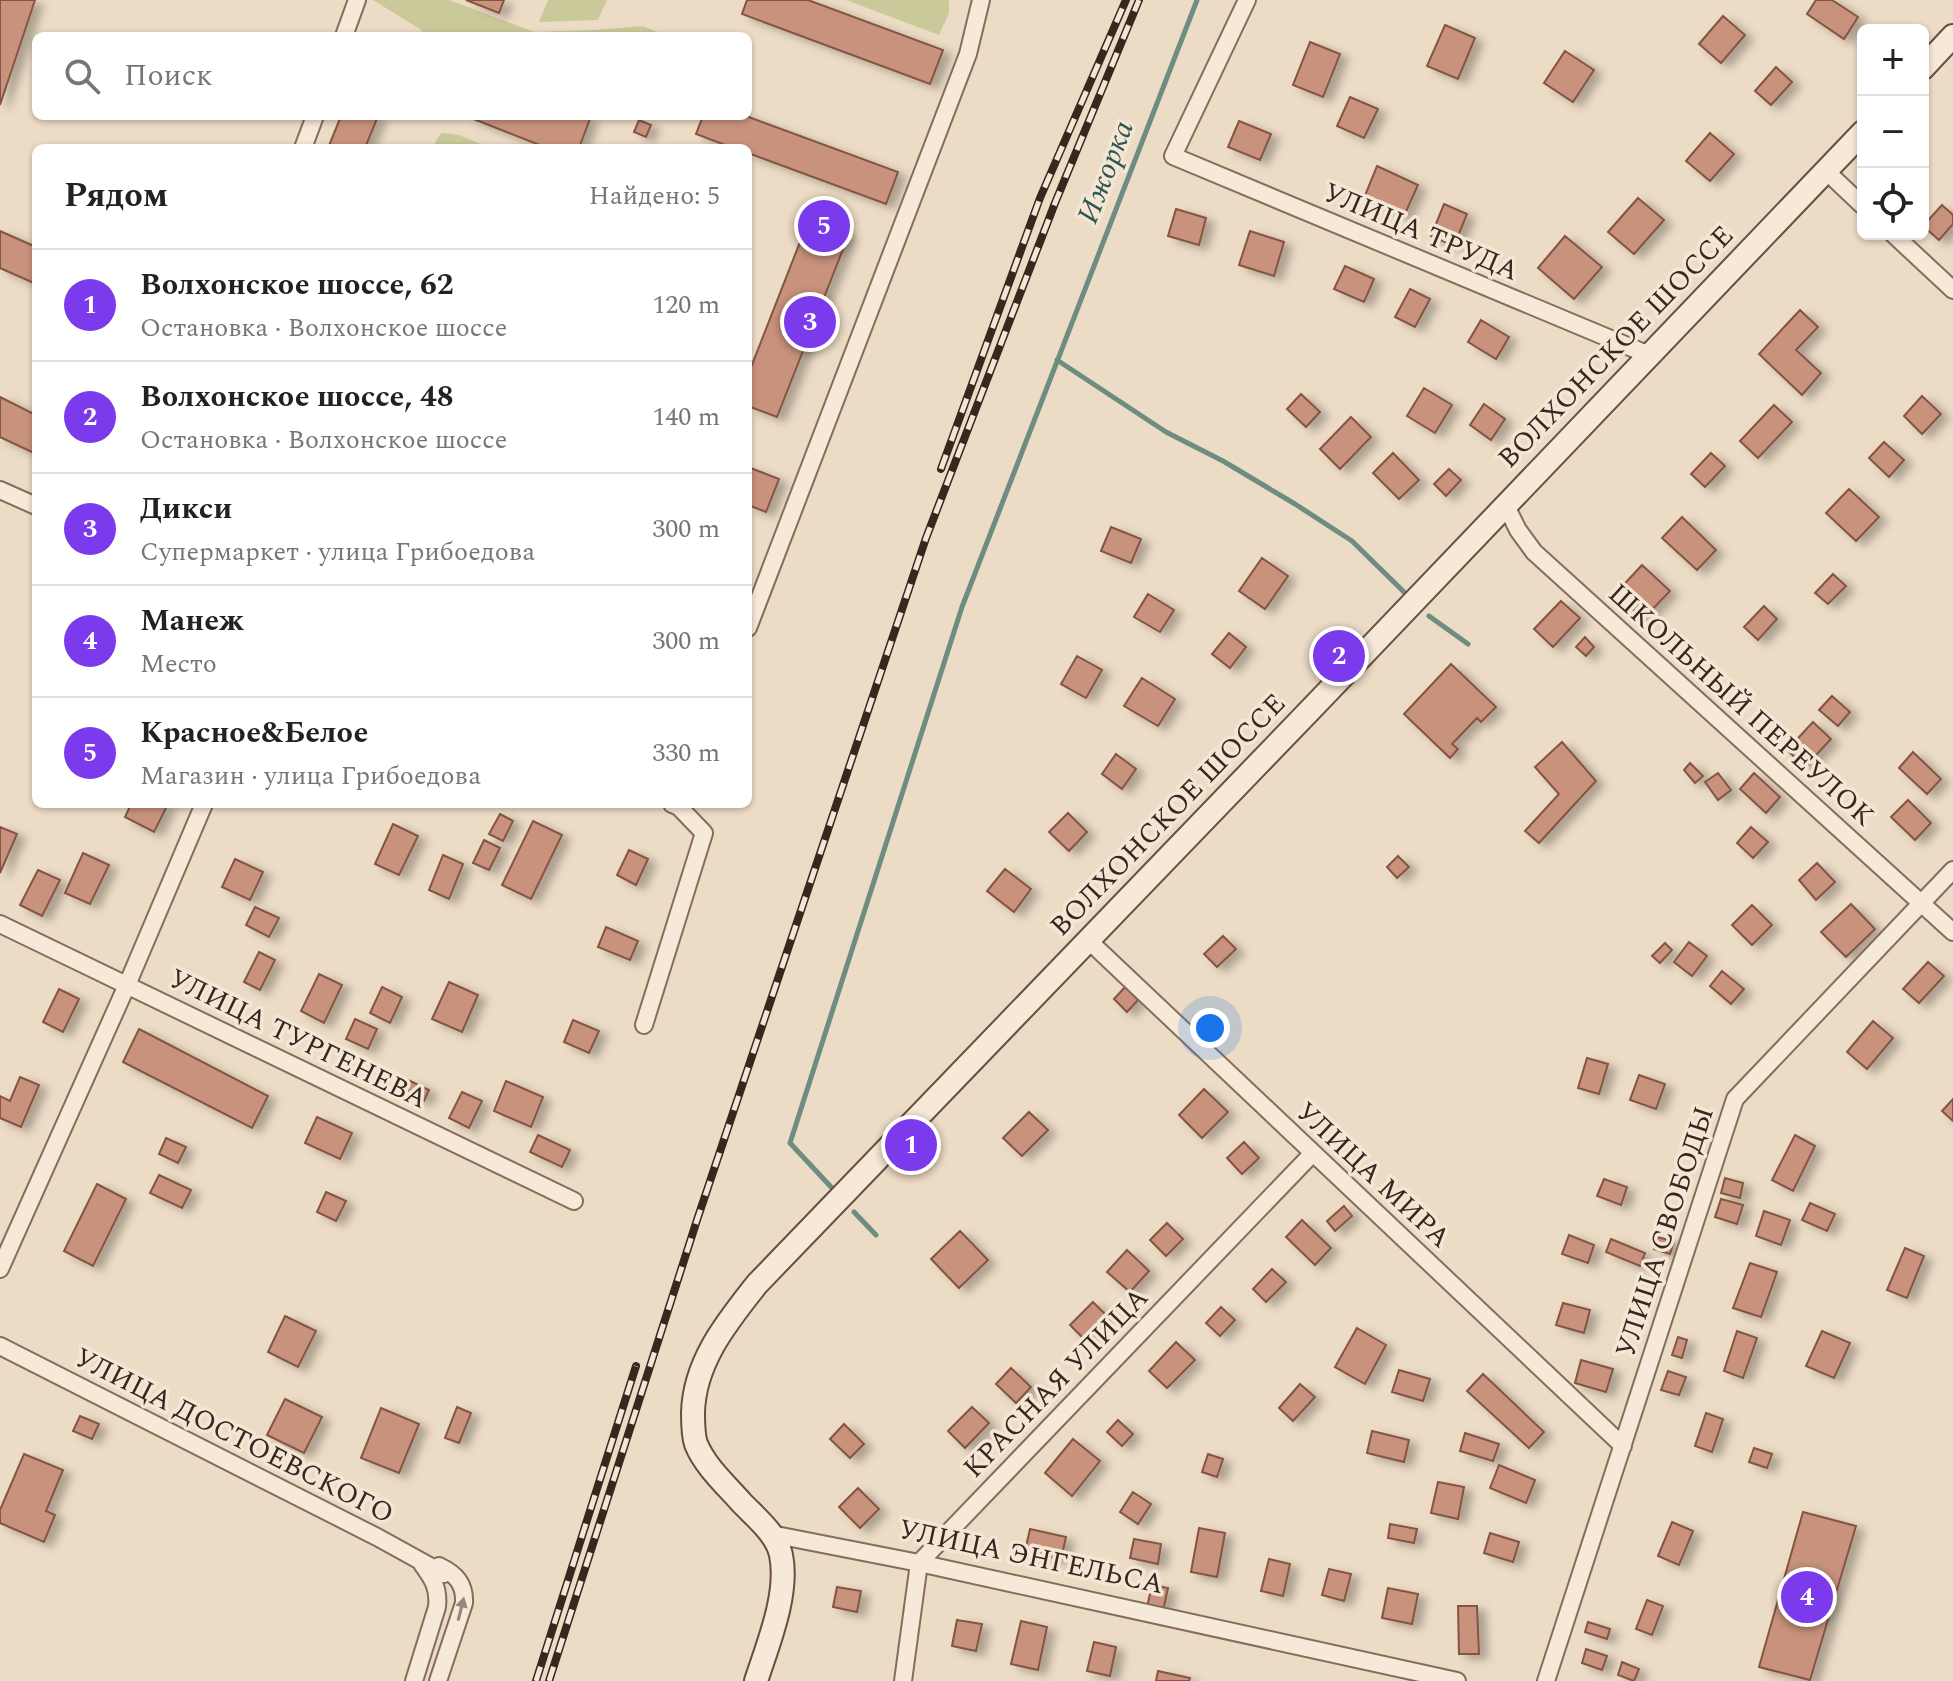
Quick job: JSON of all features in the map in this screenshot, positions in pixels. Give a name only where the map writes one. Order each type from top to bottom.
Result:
[{"type":"street","points":[[345,32],[357,0]]},
{"type":"street","points":[[752,618],[968,54],[981,0]]},
{"type":"street","name":"УЛИЦА ТРУДА","points":[[1247,0],[1173,156],[1649,355]]},
{"type":"street","points":[[1929,62],[1953,36]]},
{"type":"street","points":[[304,144],[314,120]]},
{"type":"street","name":"ВОЛХОНСКОЕ ШОССЕ","points":[[771,1534],[718,1476],[696,1442],[693,1402],[698,1378],[723,1327],[757,1284],[1857,138]]},
{"type":"street","points":[[1826,171],[1857,200]]},
{"type":"street","points":[[1899,240],[1953,290]]},
{"type":"street","points":[[0,490],[32,504]]},
{"type":"street","name":"ШКОЛЬНЫЙ ПЕРЕУЛОК","points":[[1506,506],[1534,552],[1953,932]]},
{"type":"street","points":[[0,1269],[202,808]]},
{"type":"street","points":[[644,1025],[704,833],[680,808]]},
{"type":"street","name":"УЛИЦА СВОБОДЫ","points":[[1546,1681],[1735,1099],[1953,870]]},
{"type":"street","name":"УЛИЦА ТУРГЕНЕВА","points":[[0,924],[574,1201]]},
{"type":"street","name":"УЛИЦА МИРА","points":[[1088,940],[1623,1446]]},
{"type":"street","name":"КРАСНАЯ УЛИЦА","points":[[919,1563],[1312,1154]]},
{"type":"street","name":"УЛИЦА ДОСТОЕВСКОГО","points":[[0,1346],[444,1574]]},
{"type":"street","points":[[756,1681],[778,1610],[782,1579],[781,1554],[771,1534]]},
{"type":"street","name":"УЛИЦА ЭНГЕЛЬСА","points":[[771,1534],[919,1563],[1457,1681]]},
{"type":"street","points":[[414,1681],[437,1607],[438,1594],[435,1582],[419,1560]]},
{"type":"street","points":[[419,1560],[451,1573],[458,1579],[464,1595],[438,1681]]},
{"type":"street","points":[[903,1681],[919,1563]]},
{"type":"green space","points":[[373,0],[449,0],[534,32],[423,32]]},
{"type":"green space","points":[[548,0],[607,0],[598,20],[539,22]]},
{"type":"green space","points":[[846,0],[949,0],[949,13],[939,35]]},
{"type":"green space","points":[[643,26],[657,32],[535,32]]},
{"type":"green space","points":[[442,133],[459,135],[481,144],[435,144]]},
{"type":"building","points":[[0,0],[35,0],[0,105]]},
{"type":"building","points":[[466,0],[504,0],[499,13]]},
{"type":"building","points":[[747,0],[808,0],[943,50],[930,84],[742,14]]},
{"type":"building","points":[[1816,0],[1832,0],[1858,17],[1844,39],[1807,14]]},
{"type":"building","points":[[1723,16],[1745,35],[1721,63],[1699,44]]},
{"type":"building","points":[[1445,25],[1475,38],[1458,79],[1427,66]]},
{"type":"building","points":[[1310,42],[1340,54],[1323,97],[1293,85]]},
{"type":"building","points":[[1565,51],[1594,70],[1573,102],[1544,83]]},
{"type":"building","points":[[1776,67],[1792,82],[1771,105],[1755,91]]},
{"type":"building","points":[[1350,97],[1378,109],[1364,138],[1337,126]]},
{"type":"building","points":[[752,118],[898,172],[886,204],[752,154],[752,144],[722,144],[696,134],[701,120]]},
{"type":"building","points":[[339,120],[376,120],[367,144],[330,144]]},
{"type":"building","points":[[476,120],[590,120],[581,144],[537,144]]},
{"type":"building","points":[[639,120],[651,125],[646,137],[634,132]]},
{"type":"building","points":[[1239,121],[1271,134],[1260,160],[1228,147]]},
{"type":"building","points":[[1710,133],[1734,154],[1710,181],[1686,161]]},
{"type":"building","points":[[1377,166],[1418,185],[1404,216],[1364,198]]},
{"type":"building","points":[[1638,198],[1664,220],[1634,254],[1608,232]]},
{"type":"building","points":[[1444,204],[1467,214],[1454,246],[1431,236]]},
{"type":"building","points":[[1942,205],[1953,215],[1953,224],[1939,240],[1929,231],[1929,219]]},
{"type":"building","points":[[1176,209],[1206,218],[1199,245],[1168,236]]},
{"type":"building","points":[[809,219],[849,234],[777,417],[752,408],[752,365]]},
{"type":"building","points":[[0,231],[32,245],[32,282],[0,268]]},
{"type":"building","points":[[1250,231],[1284,242],[1274,276],[1239,265]]},
{"type":"building","points":[[1565,236],[1602,267],[1574,299],[1538,268]]},
{"type":"building","points":[[1345,266],[1374,279],[1364,302],[1334,289]]},
{"type":"building","points":[[1410,289],[1430,299],[1415,327],[1395,317]]},
{"type":"building","points":[[1800,310],[1818,327],[1796,350],[1821,373],[1802,395],[1759,354]]},
{"type":"building","points":[[1481,320],[1509,337],[1496,359],[1468,342]]},
{"type":"building","points":[[1424,388],[1452,405],[1435,433],[1407,416]]},
{"type":"building","points":[[1301,394],[1320,412],[1306,427],[1287,409]]},
{"type":"building","points":[[1922,396],[1941,414],[1922,434],[1904,416]]},
{"type":"building","points":[[0,397],[32,413],[32,452],[0,437]]},
{"type":"building","points":[[1484,404],[1505,419],[1491,440],[1470,425]]},
{"type":"building","points":[[1774,405],[1792,422],[1758,458],[1740,441]]},
{"type":"building","points":[[1351,417],[1371,437],[1340,469],[1320,449]]},
{"type":"building","points":[[1884,442],[1904,460],[1889,477],[1869,458]]},
{"type":"building","points":[[1393,453],[1419,480],[1399,499],[1373,473]]},
{"type":"building","points":[[1711,453],[1725,466],[1705,487],[1691,474]]},
{"type":"building","points":[[752,469],[779,479],[766,512],[752,507]]},
{"type":"building","points":[[1449,469],[1461,480],[1446,496],[1434,484]]},
{"type":"building","points":[[1849,489],[1879,517],[1856,541],[1826,513]]},
{"type":"building","points":[[1682,517],[1716,550],[1697,570],[1662,538]]},
{"type":"building","points":[[1111,527],[1141,539],[1131,563],[1101,551]]},
{"type":"building","points":[[1262,558],[1288,576],[1265,609],[1239,591]]},
{"type":"building","points":[[1642,565],[1670,591],[1643,619],[1616,593]]},
{"type":"building","points":[[1833,574],[1846,586],[1828,604],[1815,593]]},
{"type":"building","points":[[1148,594],[1174,610],[1160,632],[1134,617]]},
{"type":"building","points":[[1561,601],[1580,618],[1553,647],[1534,629]]},
{"type":"building","points":[[1764,606],[1777,619],[1758,640],[1744,627]]},
{"type":"building","points":[[1229,633],[1246,647],[1230,668],[1212,654]]},
{"type":"building","points":[[1585,637],[1594,647],[1586,656],[1576,647]]},
{"type":"building","points":[[1077,656],[1102,670],[1086,698],[1061,684]]},
{"type":"building","points":[[1451,664],[1496,707],[1481,722],[1477,718],[1452,744],[1458,749],[1450,758],[1404,714]]},
{"type":"building","points":[[1142,678],[1175,699],[1158,726],[1124,706]]},
{"type":"building","points":[[1832,696],[1850,712],[1838,726],[1819,710]]},
{"type":"building","points":[[1813,722],[1831,739],[1805,767],[1787,750]]},
{"type":"building","points":[[1562,742],[1596,781],[1539,843],[1525,831],[1559,794],[1535,767]]},
{"type":"building","points":[[1913,752],[1941,779],[1927,794],[1899,768]]},
{"type":"building","points":[[1116,754],[1136,769],[1122,789],[1102,774]]},
{"type":"building","points":[[1690,763],[1703,776],[1695,783],[1684,770]]},
{"type":"building","points":[[1718,773],[1731,790],[1718,800],[1705,782]]},
{"type":"building","points":[[1754,773],[1780,797],[1766,813],[1740,789]]},
{"type":"building","points":[[1908,800],[1931,823],[1915,840],[1891,817]]},
{"type":"building","points":[[129,808],[166,808],[154,832],[125,817]]},
{"type":"building","points":[[1068,813],[1087,832],[1069,851],[1049,832]]},
{"type":"building","points":[[500,814],[513,821],[503,841],[489,834]]},
{"type":"building","points":[[533,821],[562,835],[531,899],[502,885]]},
{"type":"building","points":[[393,824],[418,836],[399,875],[375,864]]},
{"type":"building","points":[[0,827],[17,834],[0,873]]},
{"type":"building","points":[[1751,827],[1768,842],[1753,858],[1737,843]]},
{"type":"building","points":[[484,840],[500,848],[489,870],[473,863]]},
{"type":"building","points":[[629,850],[648,859],[636,885],[617,875]]},
{"type":"building","points":[[83,853],[109,865],[90,904],[65,893]]},
{"type":"building","points":[[443,855],[463,864],[449,899],[429,890]]},
{"type":"building","points":[[1398,856],[1409,867],[1397,878],[1387,867]]},
{"type":"building","points":[[235,859],[263,872],[250,900],[222,887]]},
{"type":"building","points":[[1817,863],[1835,882],[1816,900],[1799,880]]},
{"type":"building","points":[[1005,869],[1031,889],[1014,912],[987,891]]},
{"type":"building","points":[[38,870],[60,880],[42,916],[20,905]]},
{"type":"building","points":[[1851,904],[1875,929],[1846,957],[1821,932]]},
{"type":"building","points":[[1752,905],[1772,925],[1752,945],[1732,925]]},
{"type":"building","points":[[255,907],[279,918],[269,937],[246,925]]},
{"type":"building","points":[[606,927],[638,941],[630,960],[598,947]]},
{"type":"building","points":[[1223,936],[1236,949],[1217,967],[1204,954]]},
{"type":"building","points":[[1689,942],[1707,956],[1692,976],[1674,962]]},
{"type":"building","points":[[1665,943],[1672,950],[1660,963],[1652,956]]},
{"type":"building","points":[[259,952],[275,960],[260,990],[244,982]]},
{"type":"building","points":[[1928,962],[1944,976],[1919,1003],[1903,989]]},
{"type":"building","points":[[1722,971],[1744,989],[1731,1004],[1710,986]]},
{"type":"building","points":[[319,974],[342,985],[324,1023],[301,1011]]},
{"type":"building","points":[[449,982],[478,995],[462,1032],[432,1019]]},
{"type":"building","points":[[382,987],[402,997],[390,1023],[370,1013]]},
{"type":"building","points":[[1125,987],[1138,1000],[1127,1012],[1114,999]]},
{"type":"building","points":[[59,989],[79,999],[63,1032],[43,1022]]},
{"type":"building","points":[[355,1019],[377,1029],[368,1049],[346,1039]]},
{"type":"building","points":[[573,1020],[599,1031],[589,1053],[564,1042]]},
{"type":"building","points":[[1873,1021],[1893,1038],[1867,1069],[1847,1052]]},
{"type":"building","points":[[139,1029],[268,1096],[252,1128],[123,1062]]},
{"type":"building","points":[[1587,1058],[1608,1064],[1599,1094],[1578,1088]]},
{"type":"building","points":[[1639,1075],[1665,1084],[1656,1109],[1630,1100]]},
{"type":"building","points":[[20,1077],[39,1085],[21,1127],[0,1118],[0,1096],[10,1101]]},
{"type":"building","points":[[408,1080],[429,1090],[424,1101],[403,1091]]},
{"type":"building","points":[[506,1081],[543,1097],[531,1127],[494,1111]]},
{"type":"building","points":[[1204,1089],[1228,1112],[1202,1138],[1179,1115]]},
{"type":"building","points":[[462,1092],[482,1101],[469,1128],[449,1118]]},
{"type":"building","points":[[1953,1099],[1953,1121],[1942,1111]]},
{"type":"building","points":[[1029,1112],[1048,1130],[1022,1156],[1003,1138]]},
{"type":"building","points":[[317,1117],[352,1133],[340,1159],[305,1143]]},
{"type":"building","points":[[538,1135],[570,1150],[562,1167],[530,1152]]},
{"type":"building","points":[[1795,1135],[1815,1146],[1793,1191],[1772,1180]]},
{"type":"building","points":[[166,1138],[186,1147],[178,1163],[159,1154]]},
{"type":"building","points":[[1244,1142],[1259,1158],[1242,1174],[1227,1158]]},
{"type":"building","points":[[159,1175],[191,1190],[182,1208],[150,1193]]},
{"type":"building","points":[[1725,1178],[1743,1183],[1740,1198],[1721,1193]]},
{"type":"building","points":[[1604,1179],[1627,1187],[1621,1205],[1597,1196]]},
{"type":"building","points":[[97,1184],[126,1199],[93,1266],[64,1251]]},
{"type":"building","points":[[326,1192],[346,1201],[336,1221],[317,1212]]},
{"type":"building","points":[[1721,1199],[1743,1205],[1737,1224],[1715,1217]]},
{"type":"building","points":[[1810,1203],[1835,1214],[1827,1231],[1802,1220]]},
{"type":"building","points":[[1344,1206],[1352,1216],[1335,1231],[1327,1221]]},
{"type":"building","points":[[1764,1211],[1790,1220],[1781,1245],[1756,1236]]},
{"type":"building","points":[[1302,1220],[1331,1248],[1315,1265],[1286,1237]]},
{"type":"building","points":[[1167,1223],[1183,1239],[1166,1256],[1150,1240]]},
{"type":"building","points":[[960,1231],[988,1260],[959,1288],[931,1259]]},
{"type":"building","points":[[1569,1235],[1594,1245],[1588,1263],[1562,1254]]},
{"type":"building","points":[[1658,1237],[1674,1242],[1670,1254],[1654,1249]]},
{"type":"building","points":[[1611,1239],[1645,1253],[1640,1266],[1606,1252]]},
{"type":"building","points":[[1905,1248],[1924,1256],[1907,1298],[1887,1290]]},
{"type":"building","points":[[1127,1250],[1149,1271],[1130,1292],[1107,1272]]},
{"type":"building","points":[[1750,1263],[1777,1272],[1761,1317],[1733,1308]]},
{"type":"building","points":[[1272,1269],[1286,1282],[1266,1302],[1253,1289]]},
{"type":"building","points":[[1093,1302],[1107,1316],[1084,1339],[1070,1325]]},
{"type":"building","points":[[1563,1303],[1590,1310],[1584,1333],[1556,1325]]},
{"type":"building","points":[[1221,1307],[1235,1320],[1220,1336],[1206,1323]]},
{"type":"building","points":[[285,1316],[316,1331],[298,1367],[268,1352]]},
{"type":"building","points":[[1357,1328],[1386,1345],[1365,1384],[1335,1367]]},
{"type":"building","points":[[1737,1331],[1757,1338],[1743,1378],[1724,1371]]},
{"type":"building","points":[[1822,1331],[1850,1343],[1834,1378],[1806,1366]]},
{"type":"building","points":[[1678,1337],[1687,1340],[1682,1358],[1672,1355]]},
{"type":"building","points":[[1176,1342],[1195,1360],[1167,1388],[1149,1371]]},
{"type":"building","points":[[1581,1360],[1613,1369],[1606,1392],[1575,1383]]},
{"type":"building","points":[[1011,1368],[1031,1387],[1016,1403],[996,1384]]},
{"type":"building","points":[[1399,1370],[1430,1379],[1423,1401],[1392,1392]]},
{"type":"building","points":[[1668,1371],[1686,1377],[1679,1395],[1661,1390]]},
{"type":"building","points":[[1483,1374],[1544,1432],[1529,1448],[1467,1391]]},
{"type":"building","points":[[1300,1384],[1315,1397],[1293,1421],[1279,1408]]},
{"type":"building","points":[[285,1399],[322,1417],[304,1453],[267,1435]]},
{"type":"building","points":[[457,1407],[471,1413],[459,1443],[445,1438]]},
{"type":"building","points":[[972,1407],[989,1423],[965,1448],[948,1431]]},
{"type":"building","points":[[381,1408],[419,1424],[399,1473],[361,1458]]},
{"type":"building","points":[[1706,1413],[1723,1419],[1712,1452],[1695,1446]]},
{"type":"building","points":[[80,1416],[99,1424],[92,1439],[73,1431]]},
{"type":"building","points":[[1118,1420],[1133,1434],[1122,1446],[1107,1432]]},
{"type":"building","points":[[844,1424],[864,1444],[850,1458],[830,1439]]},
{"type":"building","points":[[1372,1431],[1409,1440],[1404,1462],[1367,1453]]},
{"type":"building","points":[[1465,1433],[1499,1444],[1493,1461],[1460,1451]]},
{"type":"building","points":[[1073,1439],[1100,1461],[1072,1496],[1045,1473]]},
{"type":"building","points":[[1754,1448],[1772,1454],[1767,1468],[1749,1462]]},
{"type":"building","points":[[24,1454],[63,1470],[46,1511],[55,1515],[44,1542],[0,1523],[0,1510]]},
{"type":"building","points":[[1208,1454],[1223,1459],[1217,1477],[1202,1472]]},
{"type":"building","points":[[1499,1465],[1535,1480],[1526,1503],[1490,1488]]},
{"type":"building","points":[[1438,1482],[1464,1487],[1458,1519],[1431,1513]]},
{"type":"building","points":[[858,1488],[879,1509],[860,1528],[839,1507]]},
{"type":"building","points":[[1133,1492],[1151,1504],[1138,1524],[1120,1512]]},
{"type":"building","points":[[1803,1512],[1856,1526],[1810,1680],[1759,1667]]},
{"type":"building","points":[[1672,1522],[1693,1531],[1679,1565],[1658,1556]]},
{"type":"building","points":[[1390,1524],[1417,1529],[1414,1543],[1388,1538]]},
{"type":"building","points":[[1199,1528],[1225,1533],[1217,1577],[1191,1572]]},
{"type":"building","points":[[1030,1529],[1066,1537],[1061,1559],[1025,1551]]},
{"type":"building","points":[[1490,1533],[1519,1542],[1513,1562],[1484,1553]]},
{"type":"building","points":[[1134,1539],[1161,1544],[1158,1564],[1130,1558]]},
{"type":"building","points":[[1269,1559],[1290,1564],[1283,1596],[1261,1591]]},
{"type":"building","points":[[1329,1569],[1351,1574],[1344,1601],[1322,1595]]},
{"type":"building","points":[[1152,1585],[1168,1588],[1163,1611],[1147,1607]]},
{"type":"building","points":[[837,1587],[861,1591],[857,1612],[833,1607]]},
{"type":"building","points":[[1388,1588],[1418,1594],[1412,1624],[1382,1618]]},
{"type":"building","points":[[1647,1600],[1663,1606],[1652,1635],[1636,1629]]},
{"type":"building","points":[[1458,1606],[1477,1606],[1479,1654],[1459,1654]]},
{"type":"building","points":[[957,1620],[982,1624],[976,1651],[952,1646]]},
{"type":"building","points":[[1021,1621],[1047,1627],[1038,1670],[1011,1664]]},
{"type":"building","points":[[1588,1622],[1610,1629],[1607,1639],[1585,1632]]},
{"type":"building","points":[[1094,1642],[1116,1647],[1110,1676],[1087,1671]]},
{"type":"building","points":[[1586,1649],[1607,1656],[1602,1670],[1582,1663]]},
{"type":"building","points":[[1622,1662],[1639,1669],[1634,1681],[1618,1675]]},
{"type":"building","points":[[1158,1671],[1190,1678],[1189,1681],[1156,1681]]},
{"type":"waterway","name":"Ижорка","points":[[832,1188],[790,1143],[962,607],[1197,0]]},
{"type":"waterway","points":[[1057,360],[1166,432],[1223,461],[1352,541],[1404,592]]},
{"type":"waterway","points":[[1429,616],[1468,644]]},
{"type":"waterway","points":[[854,1212],[876,1235]]},
{"type":"railway","points":[[941,469],[1040,198],[1126,0]]},
{"type":"railway","points":[[549,1681],[697,1220],[926,538],[1055,203],[1139,0]]},
{"type":"railway","points":[[536,1681],[636,1366]]},
{"type":"place","name":"Красное&Белое","points":[[824,226]]},
{"type":"place","name":"Дикси","points":[[810,322]]},
{"type":"place","name":"Волхонское шоссе, 48","points":[[1339,656]]},
{"type":"place","name":"Волхонское шоссе, 62","points":[[911,1145]]},
{"type":"place","name":"Манеж","points":[[1807,1597]]}]
